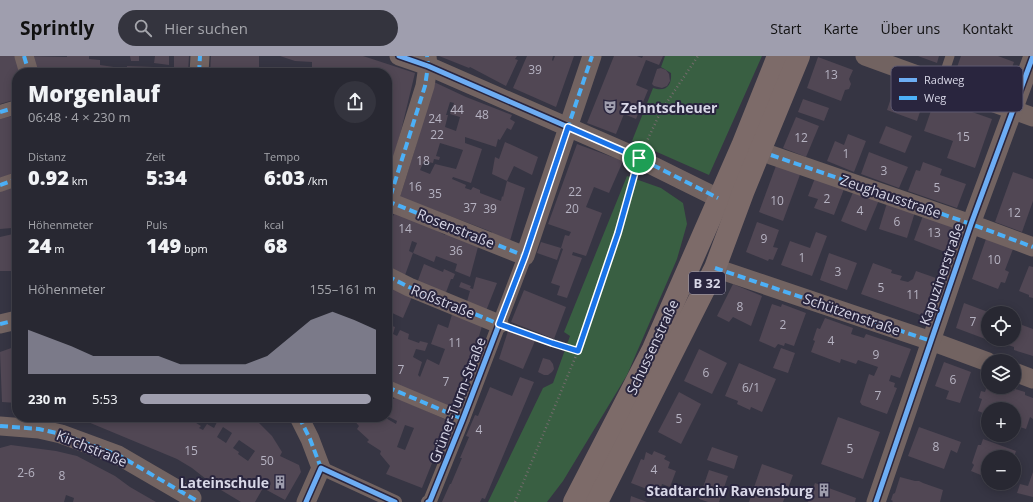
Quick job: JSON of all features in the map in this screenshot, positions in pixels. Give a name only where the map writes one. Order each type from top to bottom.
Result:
[{"type":"main road","name":"Schussenstraße","points":[[574,502],[653,349],[742,146],[778,56]]},
{"type":"main road","name":"Schussenstraße","points":[[597,502],[721,270],[744,190],[799,56]]},
{"type":"street","points":[[24,56],[28,68]]},
{"type":"street","points":[[199,68],[200,56]]},
{"type":"street","points":[[399,56],[427,61],[568,127],[639,158],[718,198],[744,190]]},
{"type":"street","name":"Grüner-Turm-Straße","points":[[429,501],[463,419],[525,256],[592,56]]},
{"type":"street","points":[[865,56],[893,66]]},
{"type":"street","name":"Kapuzinerstraße","points":[[1023,81],[1033,56]]},
{"type":"street","points":[[392,191],[426,86],[427,61]]},
{"type":"street","points":[[0,112],[12,108]]},
{"type":"street","name":"Kapuzinerstraße","points":[[876,502],[1011,112]]},
{"type":"street","points":[[1020,112],[1033,117]]},
{"type":"street","name":"Zeughausstraße","points":[[771,155],[1033,247]]},
{"type":"street","points":[[0,185],[12,181]]},
{"type":"street","name":"Rosenstraße","points":[[392,205],[525,256]]},
{"type":"street","name":"Schützenstraße","points":[[721,270],[981,359]]},
{"type":"street","name":"Roßstraße","points":[[392,278],[499,324]]},
{"type":"street","points":[[0,324],[12,321]]},
{"type":"street","points":[[1021,375],[1033,379]]},
{"type":"street","points":[[392,389],[463,419]]},
{"type":"street","points":[[302,422],[321,468],[395,502]]},
{"type":"street","name":"Kirchstraße","points":[[0,426],[39,429],[60,434],[118,455],[194,501]]},
{"type":"street","points":[[306,502],[321,468]]},
{"type":"lane","points":[[947,66],[950,56]]},
{"type":"path","points":[[515,502],[578,351],[618,233],[639,158],[662,111],[698,56]]},
{"type":"green space","points":[[665,56],[762,56],[709,175],[632,141],[653,88],[661,89],[669,85],[671,73],[661,67]]},
{"type":"green space","points":[[627,176],[661,188],[683,203],[687,224],[677,259],[627,375],[563,481],[547,502],[488,502],[543,388],[553,383],[570,336],[564,332]]},
{"type":"building","points":[[0,56],[18,56],[22,68],[12,68],[12,100],[0,104]]},
{"type":"building","points":[[28,56],[89,56],[89,59],[100,60],[100,65],[120,68],[33,68]]},
{"type":"building","points":[[130,56],[139,56],[139,61],[131,61]]},
{"type":"building","points":[[155,56],[169,56],[169,65],[154,63]]},
{"type":"building","points":[[174,56],[189,56],[188,68],[174,68]]},
{"type":"building","points":[[211,56],[259,56],[259,68],[210,68]]},
{"type":"building","points":[[280,56],[363,56],[415,73],[392,162],[392,68],[312,68],[312,62],[295,61]]},
{"type":"building","points":[[439,56],[517,56],[515,59],[518,60],[506,86],[470,67],[469,68]]},
{"type":"building","points":[[527,56],[553,56],[553,61],[555,56],[574,56],[556,107],[513,88]]},
{"type":"building","points":[[614,56],[637,56],[642,58],[643,56],[663,56],[659,65],[646,60],[636,85],[648,90],[636,119],[624,114],[616,134],[587,123]]},
{"type":"building","points":[[918,56],[939,56],[937,63]]},
{"type":"building","points":[[961,56],[998,56],[1014,62],[1013,66],[957,66]]},
{"type":"building","points":[[818,57],[853,70],[849,79],[851,84],[849,89],[845,90],[841,101],[807,88]]},
{"type":"building","points":[[127,66],[154,67],[127,68]]},
{"type":"building","points":[[267,67],[278,67],[278,68]]},
{"type":"building","points":[[661,68],[666,70],[669,74],[670,81],[667,86],[662,88],[652,84],[657,69]]},
{"type":"building","points":[[434,82],[466,97],[512,115],[510,119],[515,122],[511,130],[507,128],[500,140],[498,139],[496,147],[465,137],[465,143],[482,149],[471,183],[453,177],[452,179],[466,185],[465,188],[471,190],[473,187],[480,190],[480,193],[501,201],[507,181],[525,188],[510,241],[491,236],[492,232],[400,197]],"holes":[[[450,102],[454,103],[450,114],[460,117],[456,131],[445,127],[448,115],[446,115]],[[440,143],[463,150],[456,169],[435,164],[430,174],[420,170],[424,161],[433,163],[434,159],[439,160],[440,157],[436,156]]]},
{"type":"building","points":[[891,98],[891,111],[887,110]]},
{"type":"building","points":[[803,99],[829,108],[824,121],[798,112]]},
{"type":"building","points":[[892,112],[920,112],[917,121]]},
{"type":"building","points":[[931,112],[972,112],[992,119],[975,168],[947,158],[953,141],[924,131]]},
{"type":"building","points":[[12,116],[12,173],[0,179],[0,119]]},
{"type":"building","points":[[796,117],[819,126],[806,157],[783,148]]},
{"type":"building","points":[[886,126],[912,136],[905,153],[879,143]]},
{"type":"building","points":[[848,134],[866,141],[854,172],[827,161],[835,141],[844,145]]},
{"type":"building","points":[[505,142],[538,157],[532,175],[514,166],[507,181],[492,174],[495,157],[499,159]]},
{"type":"building","points":[[577,144],[623,161],[609,193],[594,187],[586,207],[602,213],[586,256],[573,252],[572,255],[582,258],[567,298],[557,295],[560,286],[551,283],[563,249],[561,248],[565,235],[569,236],[571,232],[548,224]]},
{"type":"building","points":[[869,152],[908,167],[899,188],[861,174]]},
{"type":"building","points":[[923,162],[942,169],[940,175],[966,184],[957,208],[908,191],[916,170],[920,171]]},
{"type":"building","points":[[777,163],[801,172],[783,221],[759,212]]},
{"type":"building","points":[[1013,172],[1033,179],[1033,201],[1022,232],[995,222]]},
{"type":"building","points":[[815,178],[844,189],[834,215],[814,208],[818,199],[808,196]]},
{"type":"building","points":[[12,186],[12,228],[0,229],[0,190]]},
{"type":"building","points":[[854,190],[879,200],[866,231],[841,221]]},
{"type":"building","points":[[887,203],[915,212],[907,238],[879,229]]},
{"type":"building","points":[[396,209],[445,235],[446,233],[478,247],[470,277],[455,271],[457,264],[436,256],[434,262],[413,253],[404,278],[392,272],[392,219]],"holes":[[[412,241],[417,243],[413,253],[409,251]]]},
{"type":"building","points":[[924,213],[955,225],[945,252],[914,240]]},
{"type":"building","points":[[757,222],[779,230],[773,247],[778,248],[773,260],[769,259],[768,261],[746,252]]},
{"type":"building","points":[[816,232],[827,236],[812,276],[781,265],[790,241],[810,248]]},
{"type":"building","points":[[12,234],[12,271],[0,271],[0,237]]},
{"type":"building","points":[[986,239],[1013,249],[1005,270],[1009,272],[1005,283],[1001,282],[998,289],[972,279]]},
{"type":"building","points":[[541,242],[561,248],[557,260],[537,253]]},
{"type":"building","points":[[829,253],[857,263],[847,290],[820,280]]},
{"type":"building","points":[[873,263],[892,270],[891,273],[902,276],[900,280],[908,282],[913,279],[916,271],[936,278],[923,316],[861,294]]},
{"type":"building","points":[[424,264],[443,272],[444,269],[455,274],[453,279],[451,279],[445,295],[417,283]]},
{"type":"building","points":[[1029,266],[1033,267],[1033,298],[1019,291]]},
{"type":"building","points":[[476,277],[497,283],[486,311],[466,305],[470,291],[459,287],[461,282],[471,286],[470,288],[473,289]]},
{"type":"building","points":[[733,284],[762,296],[751,326],[733,317],[729,322],[717,316]]},
{"type":"building","points":[[392,287],[412,297],[403,318],[392,313]]},
{"type":"building","points":[[524,290],[566,307],[554,339],[511,322]]},
{"type":"building","points":[[964,303],[981,309],[981,337],[956,328]]},
{"type":"building","points":[[772,304],[781,307],[782,304],[806,313],[794,346],[785,343],[784,346],[778,344],[775,348],[759,341]]},
{"type":"building","points":[[453,311],[483,323],[472,359],[470,359],[453,409],[392,382],[392,326],[395,327],[393,334],[397,336],[400,330],[409,334],[408,339],[419,343],[420,341],[428,343],[425,351],[416,349],[413,357],[422,362],[418,375],[420,377],[427,359],[439,365],[445,349],[431,344],[438,324],[448,328]]},
{"type":"building","points":[[825,318],[853,328],[851,334],[864,338],[866,334],[911,349],[900,378],[891,375],[889,381],[895,383],[894,387],[897,388],[887,414],[862,405],[860,402],[869,374],[874,376],[878,367],[858,360],[856,364],[841,359],[840,363],[811,352],[815,341],[813,340],[817,328],[820,329]]},
{"type":"building","points":[[1021,325],[1033,329],[1033,356],[1014,350],[1014,347],[1011,346],[1021,346]]},
{"type":"building","points":[[508,331],[535,341],[523,369],[499,359]]},
{"type":"building","points":[[12,348],[12,403],[2,402],[0,352]]},
{"type":"building","points":[[781,348],[795,353],[788,373],[773,368]]},
{"type":"building","points":[[699,349],[727,363],[712,394],[684,381]]},
{"type":"building","points":[[543,358],[550,360],[553,364],[554,369],[548,375],[538,372]]},
{"type":"building","points":[[944,362],[971,372],[960,403],[946,399],[949,391],[935,386]]},
{"type":"building","points":[[739,363],[776,379],[762,412],[751,407],[750,410],[737,404],[738,401],[725,396]]},
{"type":"building","points":[[520,377],[534,382],[485,499],[482,498],[480,502],[442,502],[462,458],[460,458],[469,437],[466,436],[475,415],[478,416],[490,387],[512,396]]},
{"type":"building","points":[[981,391],[981,394],[1021,394],[1021,391],[1025,392],[1025,395],[1033,398],[1033,419],[1030,417],[1026,429],[1021,427],[1021,402],[981,402],[982,399],[979,398]]},
{"type":"building","points":[[679,392],[701,404],[681,444],[658,432]]},
{"type":"building","points":[[395,397],[449,421],[422,488],[386,474],[390,466],[380,454],[381,451],[367,442],[369,440],[357,429],[359,426],[355,422],[392,422],[396,424],[397,421],[392,418],[392,398],[394,399]],"holes":[[[405,425],[414,428],[405,450],[397,447]]]},
{"type":"building","points":[[981,402],[981,412],[978,411]]},
{"type":"building","points":[[838,417],[880,432],[863,479],[821,464]]},
{"type":"building","points":[[88,422],[195,422],[201,426],[199,428],[203,430],[207,424],[214,428],[217,422],[258,422],[272,436],[282,452],[280,456],[299,465],[301,472],[285,500],[263,488],[255,502],[241,502],[216,487],[192,468],[177,459]],"holes":[[[223,427],[232,433],[226,443],[217,437]],[[239,440],[255,451],[248,461],[238,454],[239,452],[233,448]]]},
{"type":"building","points":[[919,427],[961,442],[957,453],[951,450],[944,469],[908,456]]},
{"type":"building","points":[[982,442],[991,442],[1013,450],[981,450],[981,475],[971,471],[974,465],[972,463],[978,445],[981,445]]},
{"type":"building","points":[[11,445],[56,451],[77,456],[115,476],[130,487],[156,502],[73,502],[74,498],[66,495],[64,502],[0,502],[0,448]]},
{"type":"building","points":[[712,447],[738,456],[734,469],[707,460]]},
{"type":"building","points":[[654,451],[666,456],[664,459],[670,462],[668,468],[676,471],[670,487],[662,484],[660,490],[653,488],[652,491],[631,483],[641,459],[644,460],[646,452],[652,455]]},
{"type":"building","points":[[762,464],[793,475],[783,502],[749,502]]},
{"type":"building","points":[[709,470],[728,476],[719,502],[708,502],[699,499]]},
{"type":"building","points":[[1033,472],[1033,497],[1017,493],[1018,490],[1021,490],[1021,484],[1028,486]]},
{"type":"building","points":[[900,477],[919,481],[943,490],[940,502],[892,502],[893,501],[891,500]]},
{"type":"building","name":"Stadtarchiv Ravensburg","points":[[815,483],[856,498],[855,502],[808,502]]},
{"type":"building","points":[[631,496],[647,502],[630,502]]},
{"type":"marked path","points":[[24,56],[28,68]]},
{"type":"marked path","points":[[199,68],[200,56]]},
{"type":"marked path","points":[[392,191],[425,86],[428,66],[427,56]]},
{"type":"marked path","points":[[567,130],[592,56]]},
{"type":"marked path","points":[[0,112],[12,108]]},
{"type":"marked path","points":[[565,126],[639,158],[718,198]]},
{"type":"marked path","points":[[771,155],[1033,247]]},
{"type":"marked path","points":[[0,185],[12,181]]},
{"type":"marked path","points":[[392,203],[525,256]]},
{"type":"marked path","points":[[715,268],[931,341]]},
{"type":"marked path","points":[[392,278],[499,324]]},
{"type":"marked path","points":[[0,324],[12,321]]},
{"type":"marked path","points":[[392,389],[463,419]]},
{"type":"marked path","points":[[302,422],[310,439],[321,468],[320,470]]},
{"type":"marked path","points":[[0,426],[39,429],[61,434],[118,455],[199,502]]},
{"type":"cycle path","points":[[399,56],[428,66],[568,127],[525,256],[463,419],[430,501],[428,502]]},
{"type":"cycle path","points":[[1023,83],[1033,56]]},
{"type":"cycle path","points":[[876,502],[971,224],[1012,112]]},
{"type":"cycle path","points":[[306,502],[321,468],[395,502]]},
{"type":"place","name":"Zehntscheuer","points":[[610,107]]},
{"type":"place","name":"Lateinschule","points":[[280,482]]},
{"type":"place","name":"Stadtarchiv Ravensburg","points":[[824,490]]},
{"type":"route","points":[[568,127],[639,158],[618,233],[578,351],[499,324],[525,256],[568,127]]}]
